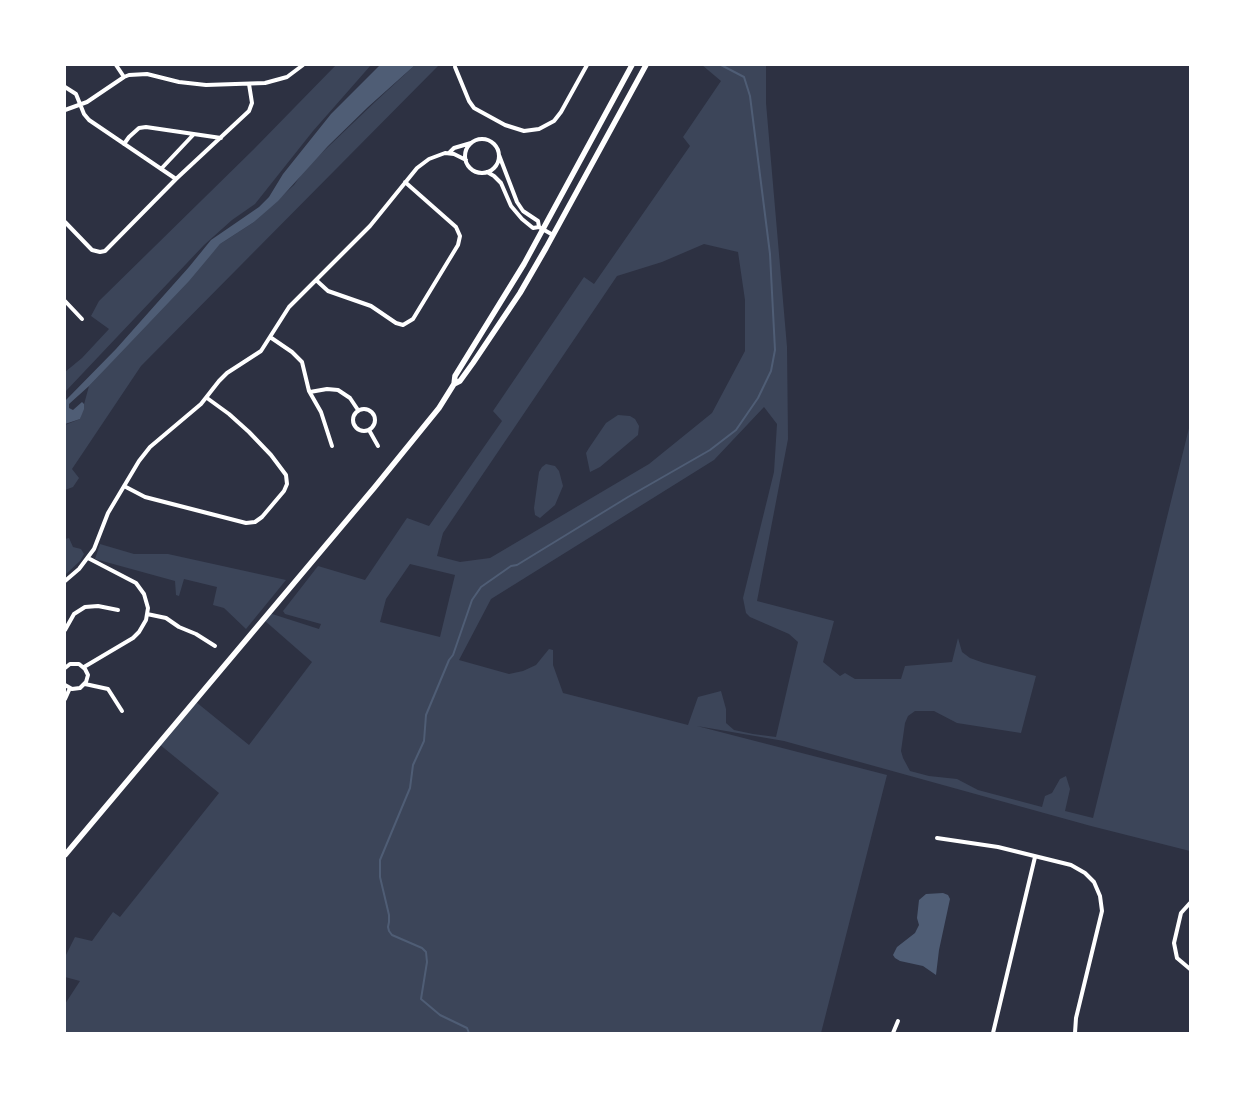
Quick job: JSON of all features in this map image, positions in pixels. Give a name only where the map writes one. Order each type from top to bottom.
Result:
[{"type":"main road","points":[[65,855],[439,408],[454,384],[455,376],[516,277],[541,228],[632,65]]},
{"type":"main road","points":[[454,384],[460,381],[520,293],[646,65]]},
{"type":"street","points":[[116,65],[124,77]]},
{"type":"street","points":[[65,110],[88,102],[124,77],[147,74],[197,85],[265,84],[292,74],[303,65]]},
{"type":"street","points":[[456,67],[469,101],[474,108],[504,125],[524,131],[544,127],[554,120],[561,112],[587,65]]},
{"type":"street","points":[[65,222],[91,249],[100,252],[107,249],[176,180],[250,111],[252,103],[249,84]]},
{"type":"street","points":[[65,86],[76,94],[80,106],[89,120],[176,180]]},
{"type":"street","points":[[124,144],[139,128],[146,127],[221,138]]},
{"type":"street","points":[[161,169],[194,134]]},
{"type":"street","points":[[65,581],[88,558],[99,538],[108,513],[139,461],[150,447],[192,414],[207,398],[218,381],[227,373],[256,355],[265,346],[289,307],[370,226],[413,172],[424,162],[478,139],[488,140],[498,151],[517,202],[523,211],[538,222],[541,228]]},
{"type":"street","points":[[471,143],[465,152],[466,160],[473,170],[487,172],[494,176],[501,183],[511,206],[518,215],[533,228],[541,228],[553,235]]},
{"type":"street","points":[[487,172],[496,165],[498,151]]},
{"type":"street","points":[[448,153],[466,160]]},
{"type":"street","points":[[316,280],[328,291],[371,306],[395,323],[407,324],[413,320],[458,244],[459,232],[456,227],[405,182]]},
{"type":"street","points":[[65,302],[82,319]]},
{"type":"street","points":[[270,337],[299,358],[304,366],[310,392],[321,412],[332,446]]},
{"type":"street","points":[[310,392],[327,389],[338,390],[350,398],[358,410]]},
{"type":"street","points":[[124,486],[145,497],[246,523],[258,521],[262,517],[284,491],[287,484],[286,475],[249,432],[207,398]]},
{"type":"street","points":[[366,409],[373,413],[375,424],[369,430],[361,431],[354,425],[353,417],[358,410],[366,409]]},
{"type":"street","points":[[369,430],[378,446]]},
{"type":"street","points":[[84,667],[133,638],[144,625],[147,614],[145,597],[136,583],[88,558]]},
{"type":"street","points":[[65,630],[74,614],[85,606],[98,606],[118,610]]},
{"type":"street","points":[[147,614],[166,618],[215,646]]},
{"type":"street","points":[[65,660],[67,666],[76,663],[84,667],[88,675],[85,684],[78,689],[65,685]]},
{"type":"street","points":[[85,684],[108,689],[122,710]]},
{"type":"street","points":[[65,699],[70,688]]},
{"type":"street","points":[[937,838],[991,846],[1035,857],[1079,869],[1092,879],[1100,896],[1101,915],[1074,1033]]},
{"type":"street","points":[[993,1033],[1035,857]]},
{"type":"street","points":[[1190,903],[1181,913],[1174,943],[1177,958],[1190,969]]},
{"type":"street","points":[[893,1033],[898,1021]]},
{"type":"shaded area","points":[[336,65],[371,65],[313,131],[255,204],[232,220],[204,245],[65,392],[65,372],[82,358],[109,329],[91,316],[99,301],[254,149]]},
{"type":"shaded area","points":[[380,65],[415,65],[328,146],[278,201],[254,222],[220,244],[189,281],[89,386],[69,404],[69,408],[73,410],[82,402],[84,409],[80,419],[65,424],[65,401],[116,349],[211,240],[259,207],[269,197],[283,174],[331,114]]},
{"type":"shaded area","points":[[415,65],[439,65],[141,366],[72,469],[79,478],[73,487],[65,490],[65,425],[80,419],[89,386],[220,244],[254,222],[294,185],[306,168]]},
{"type":"shaded area","points":[[702,65],[766,65],[766,103],[787,347],[788,439],[757,601],[834,621],[823,662],[840,676],[845,673],[855,679],[901,679],[905,666],[952,662],[958,638],[962,652],[970,658],[1036,676],[1021,733],[957,723],[934,711],[915,711],[908,716],[905,723],[901,751],[903,758],[910,771],[929,776],[957,779],[978,790],[1042,807],[1045,796],[1052,793],[1060,779],[1066,776],[1070,789],[1065,811],[1093,818],[1190,424],[1190,851],[1091,826],[784,741],[697,726],[887,775],[821,1033],[65,1033],[65,1004],[80,981],[65,977],[65,957],[75,937],[92,941],[113,912],[120,917],[219,793],[159,744],[196,702],[249,745],[312,662],[264,620],[269,613],[319,629],[321,624],[285,614],[283,611],[318,566],[365,580],[407,518],[429,526],[502,421],[493,411],[584,277],[594,284],[690,146],[683,137],[721,81]],"holes":[[[704,244],[738,252],[745,300],[745,351],[712,413],[649,464],[490,558],[460,562],[437,556],[443,533],[617,276],[662,262]],[[764,407],[777,424],[774,472],[743,598],[746,613],[750,617],[789,634],[798,642],[776,737],[734,730],[726,723],[726,709],[721,691],[698,697],[688,725],[563,693],[553,665],[553,650],[549,649],[536,665],[523,671],[509,674],[459,660],[491,599],[714,460]],[[410,564],[455,575],[440,637],[380,622],[386,599]]]},
{"type":"shaded area","points":[[618,415],[630,416],[635,419],[639,426],[638,435],[600,467],[590,472],[586,453],[606,423]]},
{"type":"shaded area","points":[[546,464],[555,466],[559,471],[563,486],[555,505],[540,518],[535,515],[534,508],[539,472]]},
{"type":"shaded area","points":[[69,538],[73,547],[81,549],[84,554],[80,561],[65,575],[65,539]]},
{"type":"shaded area","points":[[100,544],[134,554],[168,554],[286,580],[246,629],[224,608],[213,605],[217,587],[184,579],[179,596],[176,595],[175,581],[95,559]]},
{"type":"shaded area","points":[[943,893],[948,895],[950,899],[939,950],[936,975],[923,966],[900,961],[893,955],[897,947],[915,933],[919,925],[917,918],[919,900],[926,894]]},
{"type":"waterway","points":[[469,1033],[467,1028],[440,1015],[421,999],[427,962],[426,952],[422,948],[392,935],[389,931],[389,915],[380,877],[380,860],[410,788],[413,765],[424,741],[426,715],[449,660],[453,655],[472,600],[481,587],[511,566],[517,565],[628,497],[710,450],[736,430],[758,398],[771,371],[775,350],[770,254],[750,96],[744,77],[721,65]]}]
